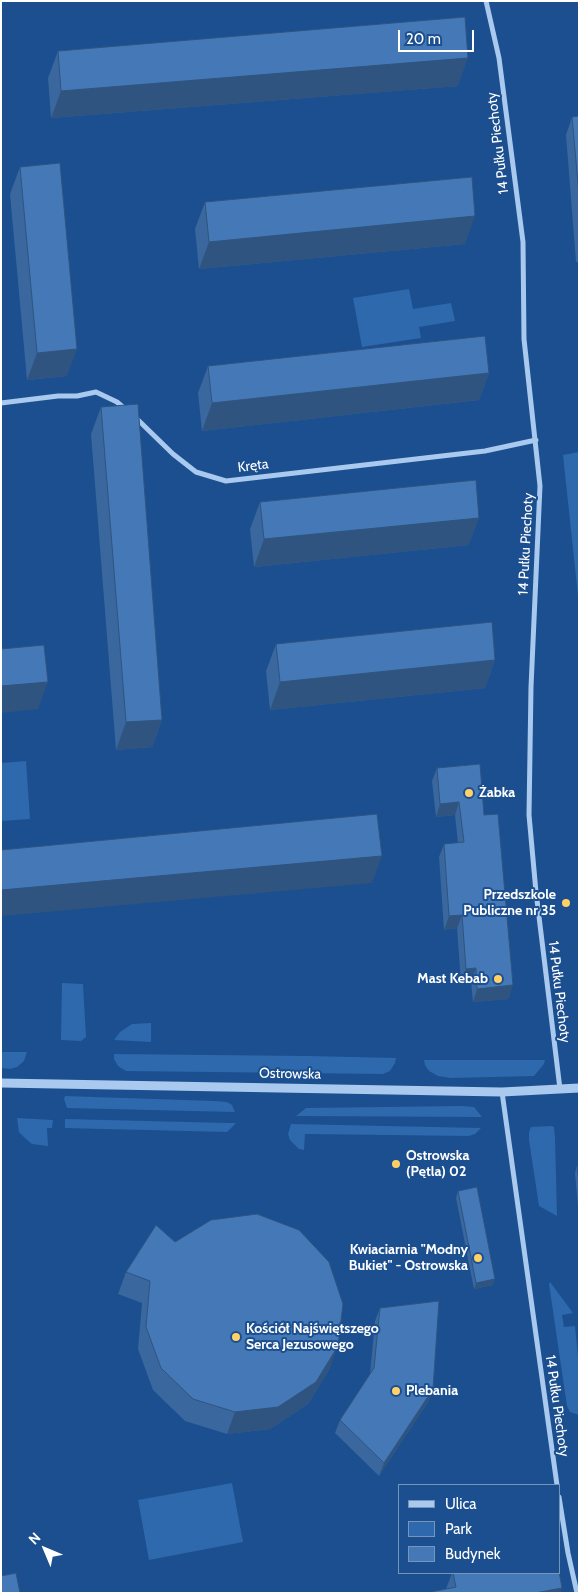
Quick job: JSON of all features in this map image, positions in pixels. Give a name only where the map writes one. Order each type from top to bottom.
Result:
[{"type":"street","name":"14 Pułku Piechoty","points":[[486,1],[499,58],[523,242],[524,339],[540,486],[530,686],[529,815],[537,902],[560,1090]]},
{"type":"street","name":"Kręta","points":[[1,403],[58,396],[77,396],[96,392],[117,402],[173,454],[196,472],[226,481],[485,451],[536,440]]},
{"type":"street","name":"Ostrowska","points":[[1,1083],[502,1092],[579,1088]]},
{"type":"street","name":"14 Pułku Piechoty","points":[[502,1092],[557,1484]]},
{"type":"street","points":[[560,1503],[568,1551],[578,1593]]},
{"type":"green space","points":[[409,289],[413,309],[451,303],[455,321],[419,327],[421,338],[362,347],[353,298]]},
{"type":"green space","points":[[579,452],[579,605],[563,455]]},
{"type":"green space","points":[[26,761],[30,819],[1,821],[1,763]]},
{"type":"green space","points":[[62,983],[83,984],[86,1037],[81,1041],[61,1040]]},
{"type":"green space","points":[[151,1023],[151,1042],[114,1040],[120,1032],[132,1024]]},
{"type":"green space","points":[[1,1052],[27,1052],[24,1061],[17,1067],[10,1069],[1,1068]]},
{"type":"green space","points":[[114,1054],[396,1058],[390,1071],[383,1074],[126,1071],[118,1066],[114,1059]]},
{"type":"green space","points":[[424,1060],[545,1060],[534,1076],[451,1078],[438,1076],[429,1071]]},
{"type":"green space","points":[[65,1096],[227,1102],[232,1105],[235,1112],[67,1108]]},
{"type":"green space","points":[[474,1107],[482,1117],[296,1116],[306,1108]]},
{"type":"green space","points":[[17,1118],[53,1120],[52,1128],[47,1128],[48,1146],[32,1144],[25,1138],[19,1132]]},
{"type":"green space","points":[[65,1119],[236,1123],[227,1132],[65,1128]]},
{"type":"green space","points":[[291,1124],[481,1128],[475,1134],[469,1136],[305,1134],[304,1150],[299,1149],[290,1140],[288,1134]]},
{"type":"green space","points":[[531,1127],[554,1127],[555,1138],[557,1216],[539,1206],[529,1140]]},
{"type":"green space","points":[[550,1282],[573,1313],[562,1315],[564,1327],[575,1326],[579,1367],[579,1415],[570,1412],[567,1406]]},
{"type":"green space","points":[[232,1483],[243,1542],[149,1560],[138,1500]]},
{"type":"building","points":[[465,17],[468,58],[61,91],[58,51]]},
{"type":"building","points":[[579,116],[579,194],[572,117]]},
{"type":"building","points":[[60,163],[77,349],[37,353],[20,167]]},
{"type":"building","points":[[472,177],[475,216],[209,242],[205,202]]},
{"type":"building","points":[[485,336],[489,373],[212,403],[208,366]]},
{"type":"building","points":[[138,404],[162,720],[126,722],[101,407]]},
{"type":"building","points":[[476,480],[479,518],[264,539],[260,502]]},
{"type":"building","points":[[492,622],[495,660],[280,682],[276,644]]},
{"type":"building","points":[[44,645],[48,682],[1,686],[1,649]]},
{"type":"building","points":[[480,764],[484,815],[498,814],[513,985],[477,989],[476,968],[466,969],[462,915],[449,916],[444,844],[464,842],[459,802],[440,804],[437,768]]},
{"type":"building","points":[[377,814],[382,856],[1,890],[1,850]]},
{"type":"building","points":[[577,1166],[579,1166],[579,1182]]},
{"type":"building","points":[[477,1187],[495,1279],[476,1283],[458,1191]]},
{"type":"building","name":"Kościół Najświętszego Serca Jezusowego","points":[[257,1214],[299,1230],[329,1262],[343,1304],[338,1346],[316,1382],[278,1407],[235,1412],[193,1399],[161,1368],[146,1327],[150,1281],[126,1272],[156,1225],[175,1242],[211,1220]]},
{"type":"building","name":"Plebania","points":[[439,1301],[433,1389],[384,1463],[340,1420],[374,1368],[380,1308]]},
{"type":"building","points":[[16,1573],[20,1593],[1,1593],[1,1576]]},
{"type":"building","points":[[453,1574],[560,1574],[562,1588],[535,1593],[426,1593],[456,1587]]},
{"type":"place","name":"Żabka","points":[[469,793]]},
{"type":"place","name":"Przedszkole Publiczne nr 35","points":[[566,903]]},
{"type":"place","name":"Mast Kebab","points":[[498,979]]},
{"type":"place","name":"Ostrowska (Pętla) 02","points":[[396,1164]]},
{"type":"place","name":"Kwiaciarnia \"Modny Bukiet\" - Ostrowska","points":[[478,1258]]},
{"type":"place","name":"Kościół Najświętszego Serca Jezusowego","points":[[236,1337]]},
{"type":"place","name":"Plebania","points":[[396,1391]]}]
